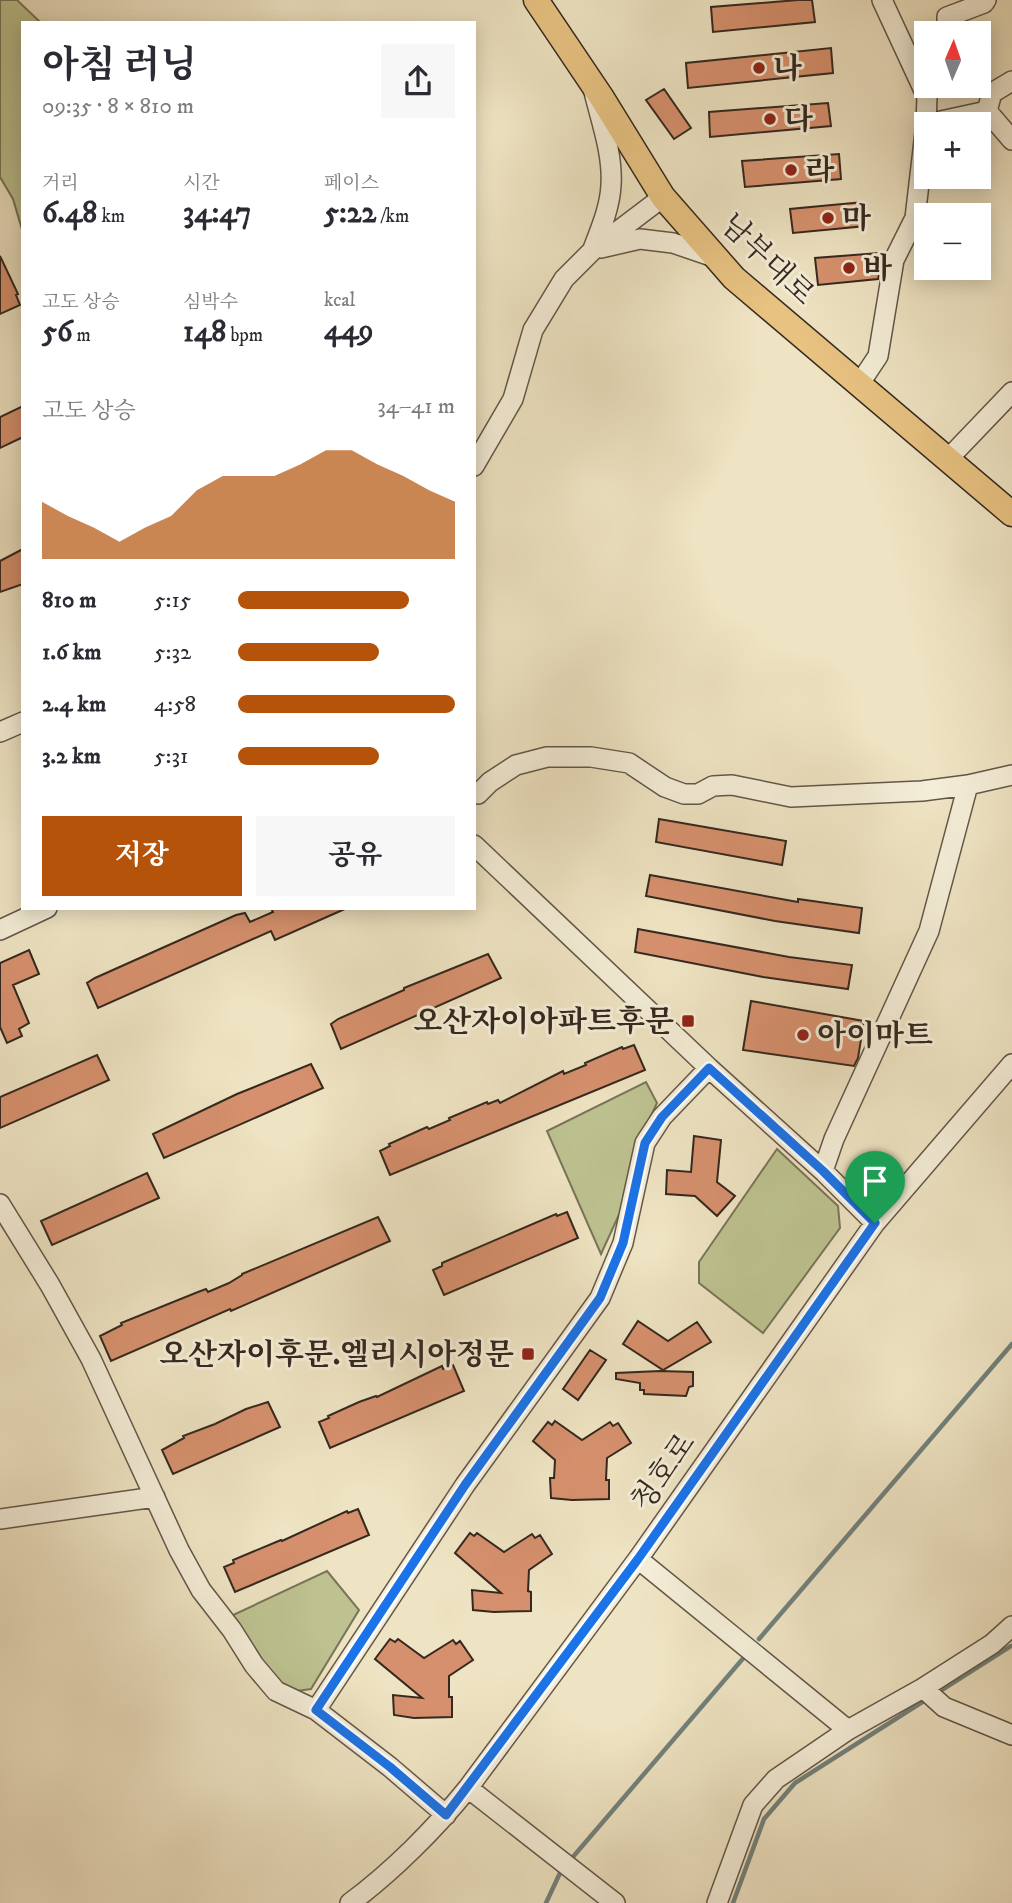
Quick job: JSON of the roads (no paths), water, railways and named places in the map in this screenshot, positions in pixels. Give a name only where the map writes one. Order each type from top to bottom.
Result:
[{"type":"main road","name":"남부대로","points":[[536,0],[663,197],[734,278],[1012,514]]},
{"type":"street","points":[[882,0],[914,61]]},
{"type":"street","points":[[947,21],[947,17],[986,0]]},
{"type":"street","points":[[987,111],[992,93],[1012,81]]},
{"type":"street","points":[[592,84],[610,159],[611,184],[607,213],[593,250]]},
{"type":"street","points":[[982,112],[987,111]]},
{"type":"street","points":[[987,111],[1012,140]]},
{"type":"street","points":[[860,383],[878,356],[894,260],[915,218],[919,189]]},
{"type":"street","points":[[476,463],[513,399],[533,330],[564,279],[593,250],[663,197]]},
{"type":"street","points":[[593,250],[640,239],[673,243],[717,258]]},
{"type":"street","points":[[948,459],[1012,392]]},
{"type":"street","points":[[0,732],[21,723]]},
{"type":"street","points":[[478,794],[490,782],[516,765],[547,757],[591,757],[629,763],[666,787],[684,794],[698,794],[713,786],[732,785],[791,797],[922,791],[968,785],[1012,775]]},
{"type":"street","points":[[823,1171],[834,1139],[929,931],[968,785]]},
{"type":"street","points":[[476,847],[709,1068],[823,1171],[875,1223]]},
{"type":"street","points":[[0,930],[43,910]]},
{"type":"street","name":"청호로","points":[[350,1903],[446,1815],[468,1788],[638,1559],[875,1223],[1012,1064]]},
{"type":"street","points":[[316,1710],[465,1485],[600,1298],[623,1243],[645,1143],[662,1117],[709,1068]]},
{"type":"street","points":[[0,1204],[50,1285],[90,1359],[179,1550],[201,1590],[232,1630],[254,1665],[276,1690],[316,1710],[390,1767],[446,1815]]},
{"type":"street","points":[[0,1519],[155,1497]]},
{"type":"street","points":[[638,1559],[848,1730]]},
{"type":"street","points":[[717,1903],[753,1805],[776,1779],[848,1730],[924,1688],[992,1644],[1012,1626]]},
{"type":"street","points":[[924,1688],[944,1707],[1012,1735]]},
{"type":"street","points":[[468,1788],[615,1903]]},
{"type":"waterway","points":[[759,1639],[1012,1344]]},
{"type":"waterway","points":[[937,1693],[1011,1646]]},
{"type":"waterway","points":[[572,1858],[746,1655]]},
{"type":"waterway","points":[[733,1903],[764,1819],[795,1783],[927,1699]]},
{"type":"waterway","points":[[546,1903],[560,1873]]},
{"type":"place","name":"나","points":[[759,68]]},
{"type":"place","name":"다","points":[[770,119]]},
{"type":"place","name":"라","points":[[791,170]]},
{"type":"place","name":"마","points":[[828,218]]},
{"type":"place","name":"바","points":[[849,268]]},
{"type":"place","name":"오산자이아파트후문","points":[[688,1021]]},
{"type":"place","name":"아이마트","points":[[803,1035]]},
{"type":"place","name":"오산자이후문.엘리시아정문","points":[[528,1354]]}]
